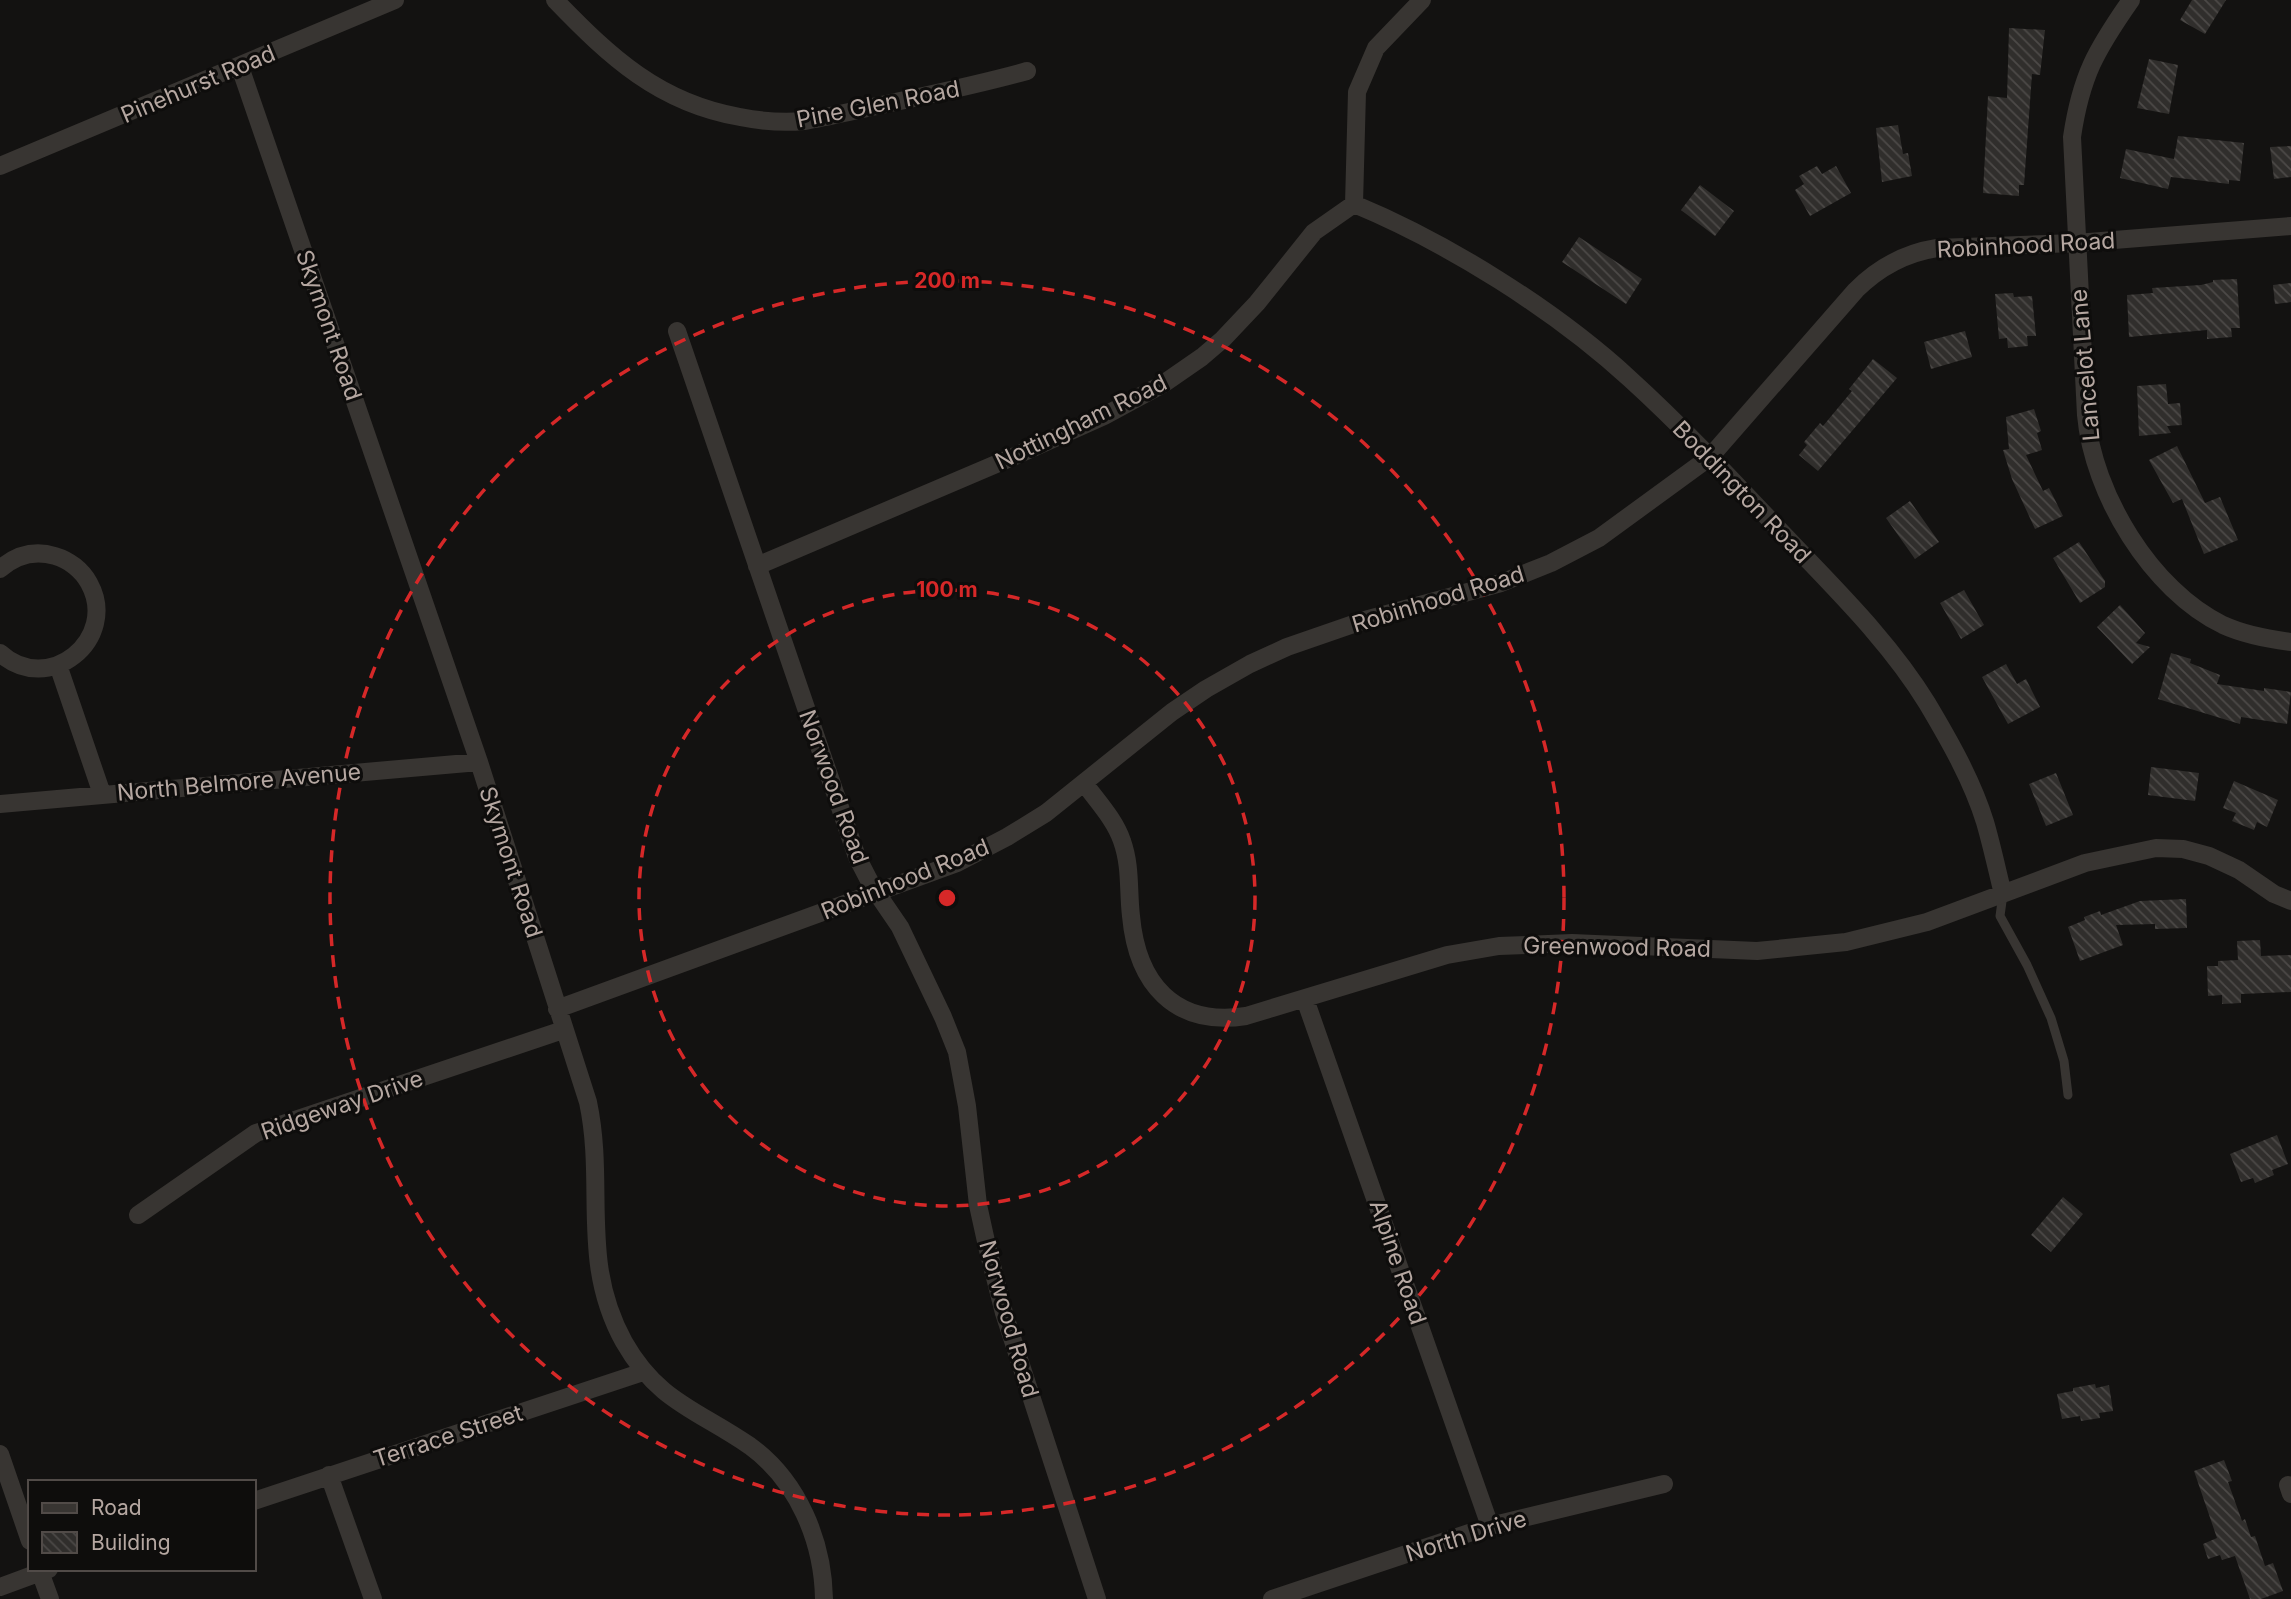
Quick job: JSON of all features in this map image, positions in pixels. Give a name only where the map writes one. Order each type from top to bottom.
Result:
[{"type":"street","name":"Pinehurst Road","points":[[0,166],[395,0]]},
{"type":"street","name":"Pine Glen Road","points":[[555,0],[608,53],[648,83],[701,108],[751,119],[803,121],[977,85],[1027,71]]},
{"type":"street","points":[[1353,204],[1357,92],[1376,48],[1422,0]]},
{"type":"street","name":"Lancelot Lane","points":[[2130,0],[2098,50],[2078,102],[2071,152],[2089,440],[2102,483],[2122,522],[2155,568],[2192,606],[2240,632],[2263,639],[2291,642]]},
{"type":"street","name":"Skymont Road","points":[[240,67],[479,762],[588,1102],[592,1124],[595,1240],[601,1284],[617,1328],[643,1372],[672,1399],[756,1451],[782,1478],[800,1504],[812,1530],[820,1558],[824,1599]]},
{"type":"street","name":"Boddington Road","points":[[1353,204],[1391,219],[1471,264],[1548,313],[1631,379],[1710,457],[1870,626],[1914,684],[1951,746],[1984,821],[2003,894]]},
{"type":"street","name":"Nottingham Road","points":[[757,566],[1015,456],[1104,416],[1163,384],[1223,339],[1257,303],[1314,232],[1353,204]]},
{"type":"street","name":"Robinhood Road","points":[[557,1009],[937,872],[988,848],[1046,813],[1172,712],[1241,668],[1278,651],[1353,624],[1470,593],[1551,563],[1599,538],[1710,457],[1856,290],[1893,262],[1937,248],[2076,243],[2291,226]]},
{"type":"street","name":"Norwood Road","points":[[677,331],[857,857],[876,893],[900,927],[957,1052],[967,1106],[978,1205],[987,1246],[1004,1312],[1097,1599]]},
{"type":"street","points":[[0,569],[17,558],[42,554],[68,561],[87,579],[96,603],[93,629],[80,652],[58,665],[25,667],[0,653]]},
{"type":"street","points":[[58,665],[102,794]]},
{"type":"street","name":"North Belmore Avenue","points":[[0,804],[479,762]]},
{"type":"street","name":"Greenwood Road","points":[[1084,783],[1115,826],[1122,842],[1129,877],[1130,914],[1135,945],[1147,976],[1163,995],[1187,1012],[1220,1019],[1246,1016],[1447,955],[1499,946],[1572,943],[1757,951],[1835,944],[1927,922],[2085,863],[2161,848],[2183,849],[2209,856],[2239,870],[2274,894],[2291,901]]},
{"type":"street","name":"Alpine Road","points":[[1305,999],[1490,1525]]},
{"type":"street","name":"Ridgeway Drive","points":[[138,1215],[256,1133],[563,1030]]},
{"type":"street","name":"Terrace Street","points":[[256,1500],[643,1372]]},
{"type":"street","points":[[0,1454],[28,1535]]},
{"type":"street","points":[[329,1475],[373,1599]]},
{"type":"street","name":"North Drive","points":[[1272,1599],[1490,1525],[1664,1484]]},
{"type":"street","points":[[0,1587],[40,1571]]},
{"type":"street","points":[[43,1571],[50,1599]]},
{"type":"lane","points":[[2003,894],[2000,915],[2027,964],[2051,1018],[2064,1061],[2068,1095]]},
{"type":"building","points":[[2192,0],[2226,0],[2205,34],[2180,20]]},
{"type":"building","points":[[2009,28],[2045,30],[2040,75],[2032,74],[2024,185],[2019,185],[2019,196],[1983,193],[1988,96],[2007,98]]},
{"type":"building","points":[[2149,59],[2178,65],[2169,114],[2137,108]]},
{"type":"building","points":[[1898,125],[1903,154],[1908,153],[1912,176],[1882,182],[1876,128]]},
{"type":"building","points":[[2178,136],[2244,143],[2240,181],[2229,180],[2229,184],[2171,177],[2168,189],[2120,178],[2126,149],[2174,159]]},
{"type":"building","points":[[2291,146],[2291,177],[2274,179],[2270,147]]},
{"type":"building","points":[[1817,166],[1822,174],[1836,166],[1851,193],[1810,216],[1795,190],[1804,184],[1799,176]]},
{"type":"building","points":[[1700,185],[1734,211],[1715,236],[1681,210]]},
{"type":"building","points":[[1579,237],[1642,279],[1626,304],[1562,262]]},
{"type":"building","points":[[2237,279],[2240,328],[2231,328],[2232,337],[2207,339],[2207,330],[2129,337],[2127,295],[2153,293],[2152,288],[2201,285],[2213,280]]},
{"type":"building","points":[[2291,283],[2291,302],[2275,304],[2273,285]]},
{"type":"building","points":[[2013,293],[2014,297],[2032,296],[2036,336],[2027,336],[2028,346],[2008,348],[2007,338],[1999,339],[1995,294]]},
{"type":"building","points":[[1965,331],[1972,357],[1931,369],[1924,342]]},
{"type":"building","points":[[1873,359],[1897,378],[1818,471],[1799,455],[1807,445],[1804,442],[1820,423],[1823,426],[1852,391],[1849,389]]},
{"type":"building","points":[[2166,384],[2168,404],[2180,403],[2182,425],[2167,426],[2171,433],[2139,436],[2137,386]]},
{"type":"building","points":[[2034,409],[2041,431],[2037,433],[2042,450],[2026,455],[2043,491],[2049,488],[2063,516],[2035,529],[2012,479],[2003,450],[2009,449],[2006,417]]},
{"type":"building","points":[[2177,446],[2205,503],[2220,497],[2238,540],[2204,554],[2182,499],[2173,503],[2149,460]]},
{"type":"building","points":[[1910,501],[1939,542],[1915,559],[1886,518]]},
{"type":"building","points":[[2079,542],[2105,581],[2105,587],[2080,603],[2053,558]]},
{"type":"building","points":[[1964,590],[1984,625],[1961,639],[1940,603]]},
{"type":"building","points":[[2120,605],[2145,633],[2136,643],[2150,647],[2132,664],[2097,627]]},
{"type":"building","points":[[2171,653],[2191,659],[2190,663],[2220,675],[2217,684],[2291,692],[2287,724],[2241,717],[2240,724],[2158,699]]},
{"type":"building","points":[[2006,664],[2017,684],[2026,679],[2040,707],[2008,724],[1982,677]]},
{"type":"building","points":[[2151,767],[2199,773],[2195,801],[2148,795]]},
{"type":"building","points":[[2056,773],[2073,815],[2046,826],[2029,784]]},
{"type":"building","points":[[2234,781],[2278,800],[2267,827],[2257,822],[2254,830],[2232,821],[2236,813],[2223,808]]},
{"type":"building","points":[[2186,899],[2187,928],[2155,929],[2155,924],[2116,925],[2123,945],[2080,961],[2068,927],[2085,920],[2084,917],[2100,911],[2101,915],[2140,901]]},
{"type":"building","points":[[2260,940],[2261,956],[2291,955],[2291,992],[2241,994],[2241,1003],[2222,1004],[2222,995],[2208,996],[2207,966],[2218,966],[2218,961],[2238,960],[2237,941]]},
{"type":"building","points":[[2277,1135],[2288,1164],[2272,1170],[2274,1175],[2255,1183],[2253,1178],[2241,1182],[2230,1154]]},
{"type":"building","points":[[2063,1197],[2083,1214],[2051,1252],[2031,1235]]},
{"type":"building","points":[[2095,1384],[2096,1388],[2109,1385],[2113,1411],[2099,1413],[2100,1418],[2081,1421],[2080,1416],[2062,1419],[2057,1394]]},
{"type":"building","points":[[2224,1460],[2232,1481],[2228,1482],[2242,1521],[2245,1519],[2251,1537],[2255,1536],[2265,1566],[2273,1563],[2283,1591],[2261,1599],[2250,1599],[2235,1556],[2222,1560],[2220,1555],[2208,1559],[2203,1544],[2217,1538],[2194,1471]]}]
